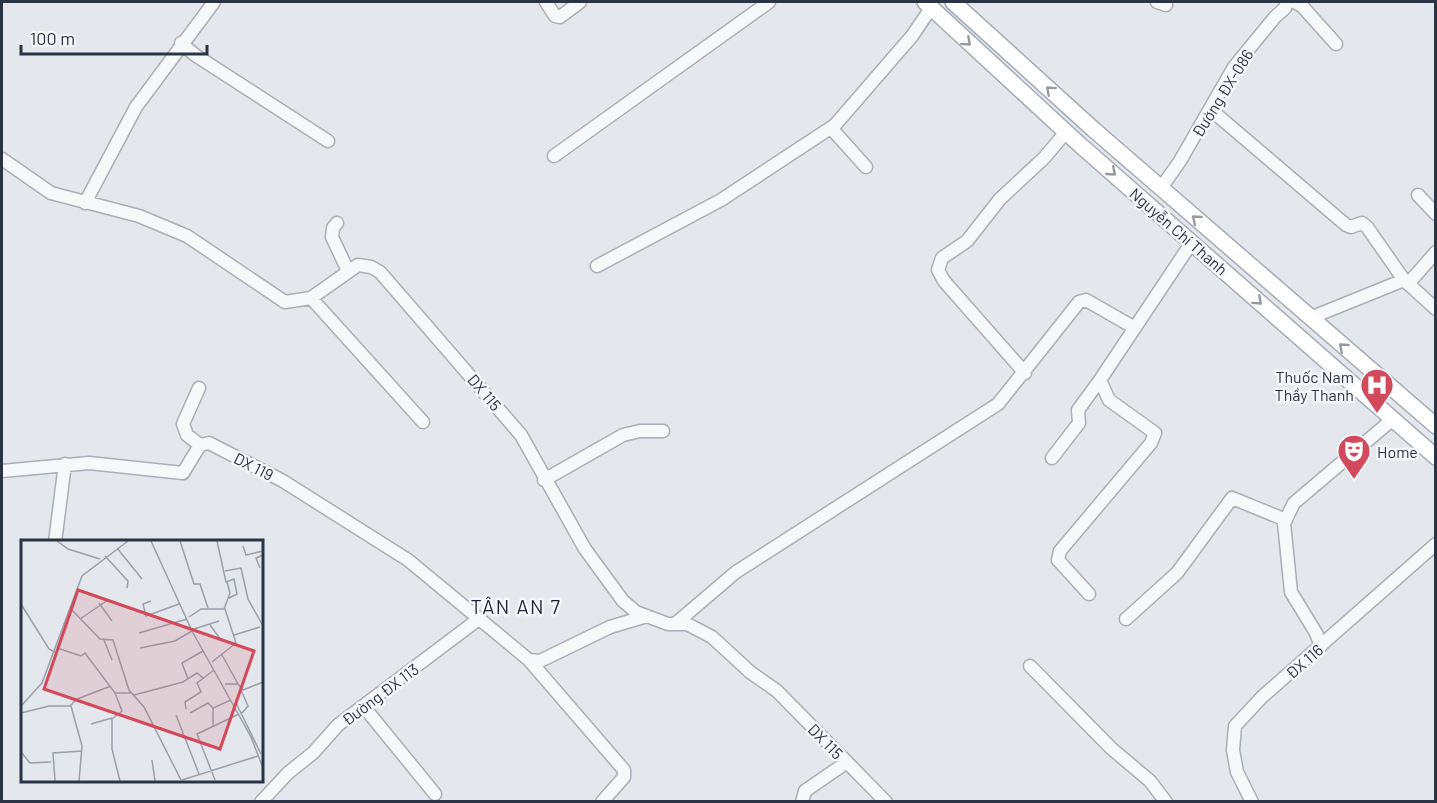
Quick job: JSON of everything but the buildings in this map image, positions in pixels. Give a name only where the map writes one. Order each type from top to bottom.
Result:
[{"type":"main road","name":"Nguyễn Chí Thanh","points":[[953,2],[1161,188],[1436,426]]},
{"type":"main road","name":"Nguyễn Chí Thanh","points":[[931,4],[1066,132],[1436,457]]},
{"type":"main road","points":[[1296,335],[1310,318]]},
{"type":"street","points":[[85,203],[136,107],[181,43],[214,2]]},
{"type":"street","points":[[546,2],[555,16],[560,17],[580,2]]},
{"type":"street","points":[[554,156],[769,2]]},
{"type":"street","name":"Đường ĐX-086","points":[[1161,188],[1242,56],[1286,8],[1287,2]]},
{"type":"street","points":[[1294,2],[1302,6],[1336,44]]},
{"type":"street","points":[[597,266],[721,200],[831,128],[906,44],[931,4]]},
{"type":"street","points":[[181,43],[195,55],[328,141]]},
{"type":"street","points":[[1210,110],[1346,225],[1351,227],[1362,223],[1366,226],[1406,282],[1436,309]]},
{"type":"street","points":[[831,128],[866,167]]},
{"type":"street","points":[[1025,373],[944,281],[938,270],[942,258],[967,241],[1000,199],[1044,158],[1066,132]]},
{"type":"street","points":[[2,159],[51,193],[139,216],[187,236],[285,302],[311,298],[348,271],[332,237],[333,228],[337,223]]},
{"type":"street","points":[[1418,195],[1436,214]]},
{"type":"street","points":[[1052,458],[1079,423],[1078,410],[1192,242]]},
{"type":"street","points":[[1310,318],[1406,282],[1436,252]]},
{"type":"street","name":"DX 115","points":[[348,271],[358,265],[371,267],[380,272],[520,435],[585,549],[623,602],[636,612],[675,624],[687,624],[712,637],[750,672],[777,691],[886,801]]},
{"type":"street","points":[[311,298],[423,422]]},
{"type":"street","points":[[675,624],[736,572],[988,411],[1005,397],[1025,373],[1056,328],[1082,300],[1135,328]]},
{"type":"street","points":[[1089,594],[1058,560],[1060,551],[1151,443],[1155,433],[1109,400],[1100,380]]},
{"type":"street","points":[[2,471],[89,463],[183,472],[200,445],[188,435],[183,424],[199,388]]},
{"type":"street","points":[[1321,646],[1316,633],[1291,592],[1286,520],[1294,503],[1393,419]]},
{"type":"street","points":[[544,480],[623,435],[640,431],[663,431]]},
{"type":"street","name":"DX 119","points":[[200,445],[209,443],[283,481],[408,560],[529,660],[624,770],[624,777],[602,801]]},
{"type":"street","points":[[55,540],[65,464]]},
{"type":"street","points":[[1126,619],[1177,573],[1232,498],[1286,520]]},
{"type":"street","name":"ĐX 116","points":[[1252,801],[1237,772],[1233,750],[1235,726],[1262,697],[1436,544]]},
{"type":"street","points":[[529,660],[540,661],[610,627],[647,616]]},
{"type":"street","name":"Đường ĐX 113","points":[[261,801],[288,773],[313,753],[338,725],[480,618]]},
{"type":"street","points":[[1030,666],[1112,749],[1150,782],[1166,801]]},
{"type":"street","points":[[364,707],[435,794]]},
{"type":"street","points":[[802,801],[805,791],[847,762]]},
{"type":"place","name":"Thuốc Nam Thầy Thanh","points":[[1377,414]]},
{"type":"place","name":"Home","points":[[1354,480]]},
{"type":"district","name":"TÂN AN 7","points":[[516,606]]}]
